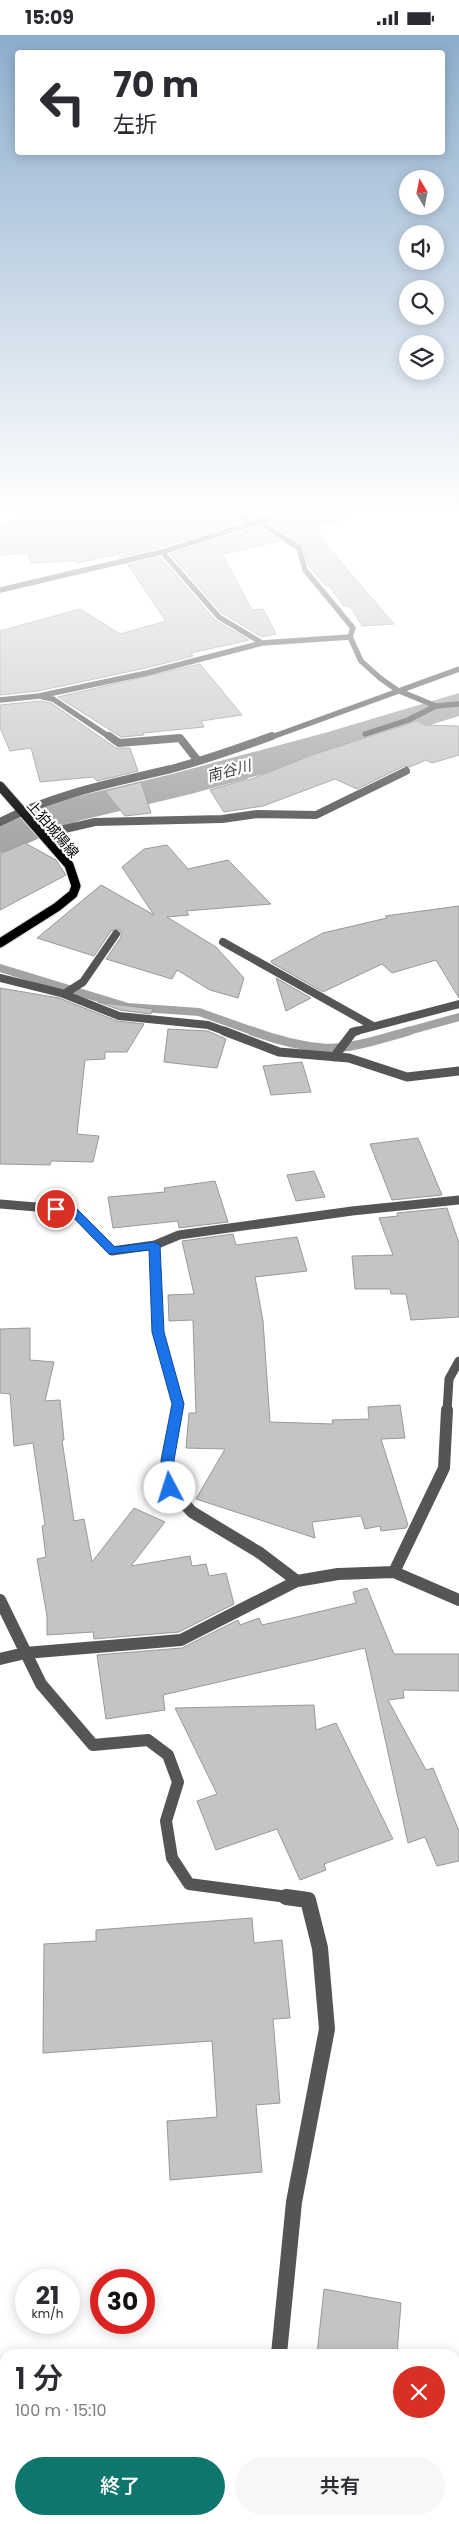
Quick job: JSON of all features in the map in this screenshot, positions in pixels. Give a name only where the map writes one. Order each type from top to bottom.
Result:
[{"type":"main road","name":"上狛城陽線","points":[[0,787],[21,812],[42,832],[69,865],[76,886],[73,894],[57,907],[0,943]]},
{"type":"street","points":[[231,624],[262,643]]},
{"type":"street","points":[[350,624],[353,628],[350,637],[361,661],[397,691],[436,707]]},
{"type":"street","points":[[0,701],[39,697],[147,673],[178,663],[262,643],[350,637]]},
{"type":"street","points":[[0,822],[21,812],[198,761],[459,669]]},
{"type":"street","points":[[39,697],[53,699],[119,743],[180,738],[198,761]]},
{"type":"street","points":[[365,734],[436,707],[459,704]]},
{"type":"street","points":[[42,832],[70,826],[112,821],[222,819],[257,814],[316,815],[406,771]]},
{"type":"street","points":[[64,994],[82,982],[116,934]]},
{"type":"street","points":[[223,942],[373,1026]]},
{"type":"street","points":[[0,977],[64,994],[119,1016],[208,1025],[279,1052],[349,1058],[407,1077],[459,1071]]},
{"type":"street","points":[[334,1057],[353,1032],[459,1004]]},
{"type":"street","points":[[0,1203],[72,1210],[112,1251],[154,1245],[179,1235],[352,1211],[459,1200]]},
{"type":"street","points":[[154,1245],[158,1332],[178,1404],[168,1460],[170,1488],[192,1512],[260,1553],[297,1581]]},
{"type":"street","points":[[394,1572],[444,1468],[449,1379],[459,1361]]},
{"type":"street","points":[[0,1659],[25,1653],[182,1640],[297,1581],[338,1574],[394,1572],[459,1600]]},
{"type":"street","points":[[0,1600],[41,1684],[93,1745],[148,1740],[168,1755],[178,1782],[166,1821],[172,1858],[189,1884],[308,1901],[320,1948],[327,2029],[294,2202],[279,2349]]},
{"type":"building","points":[[25,624],[104,624],[120,634],[155,624],[222,624],[249,640],[191,653],[193,656],[146,668],[38,691],[0,695],[0,631]]},
{"type":"building","points":[[241,624],[271,624],[276,634],[262,637]]},
{"type":"building","points":[[361,624],[392,624],[362,626]]},
{"type":"building","points":[[200,664],[242,715],[201,721],[204,727],[121,737],[58,697]]},
{"type":"building","points":[[40,701],[51,703],[116,748],[130,748],[138,771],[97,781],[93,777],[40,782],[31,748],[10,751],[0,728],[0,705]]},
{"type":"building","points":[[417,721],[425,725],[459,726],[459,755],[432,763],[426,760],[410,767],[404,766],[357,789],[335,779],[263,806],[224,812],[210,790],[249,780],[312,755]]},
{"type":"building","points":[[141,782],[151,813],[125,816],[105,791]]},
{"type":"building","points":[[25,843],[56,860],[66,875],[0,910],[0,854]]},
{"type":"building","points":[[167,845],[188,869],[228,860],[271,904],[186,911],[189,915],[167,917],[216,947],[244,978],[238,998],[210,990],[177,970],[172,979],[106,959],[121,937],[121,931],[117,929],[111,931],[94,956],[37,938],[101,885],[154,915],[122,867],[144,849]]},
{"type":"building","points":[[459,906],[459,998],[436,960],[392,973],[382,964],[323,992],[271,961],[323,933],[387,918],[385,916]]},
{"type":"building","points":[[276,978],[311,998],[286,1011]]},
{"type":"building","points":[[0,988],[59,998],[117,1021],[144,1024],[127,1052],[105,1052],[105,1059],[85,1060],[77,1134],[99,1136],[93,1162],[51,1161],[50,1165],[0,1164]]},
{"type":"building","points":[[98,1002],[153,1009],[151,1014],[120,1010]]},
{"type":"building","points":[[168,1029],[208,1031],[226,1039],[217,1068],[164,1062]]},
{"type":"building","points":[[302,1062],[311,1092],[271,1095],[263,1066]]},
{"type":"building","points":[[418,1138],[442,1195],[392,1200],[370,1144]]},
{"type":"building","points":[[314,1171],[325,1197],[296,1201],[287,1175]]},
{"type":"building","points":[[215,1181],[228,1222],[179,1228],[178,1221],[113,1228],[108,1197],[165,1192],[164,1188]]},
{"type":"building","points":[[447,1208],[459,1243],[459,1317],[411,1320],[406,1294],[391,1294],[390,1289],[355,1289],[352,1256],[393,1255],[379,1218],[398,1216],[397,1213]]},
{"type":"building","points":[[233,1234],[236,1245],[297,1237],[307,1271],[255,1277],[263,1321],[270,1422],[333,1424],[332,1420],[369,1419],[368,1407],[400,1405],[405,1438],[381,1439],[408,1525],[406,1528],[381,1531],[380,1526],[365,1529],[361,1516],[312,1522],[315,1538],[196,1499],[225,1449],[186,1448],[189,1413],[196,1413],[193,1320],[169,1321],[168,1295],[194,1294],[182,1241]]},
{"type":"building","points":[[30,1328],[30,1360],[54,1362],[45,1401],[60,1400],[64,1440],[62,1440],[74,1521],[84,1519],[92,1562],[134,1508],[165,1522],[131,1566],[190,1556],[192,1566],[206,1564],[209,1576],[226,1573],[234,1604],[179,1632],[94,1639],[93,1632],[47,1635],[47,1616],[37,1559],[46,1557],[42,1526],[45,1525],[33,1443],[14,1446],[10,1394],[0,1393],[0,1329]]},
{"type":"building","points":[[367,1588],[394,1654],[459,1654],[459,1691],[403,1690],[404,1698],[388,1700],[426,1770],[433,1768],[459,1831],[459,1861],[437,1866],[425,1837],[408,1843],[365,1648],[163,1695],[165,1710],[106,1719],[97,1655],[182,1648],[238,1620],[240,1625],[259,1618],[262,1625],[356,1603],[353,1592]]},
{"type":"building","points":[[314,1705],[316,1730],[336,1723],[393,1839],[324,1864],[326,1870],[300,1880],[277,1829],[216,1850],[197,1801],[217,1794],[175,1708]]},
{"type":"building","points":[[252,1918],[254,1943],[282,1940],[290,2018],[273,2019],[280,2103],[256,2105],[262,2172],[170,2180],[167,2121],[217,2117],[212,2041],[43,2053],[44,1944],[96,1941],[96,1930]]},
{"type":"building","points":[[324,2289],[401,2303],[397,2349],[318,2349]]},
{"type":"waterway","name":"南谷川","points":[[0,840],[64,812],[177,785],[342,740],[459,704]]},
{"type":"waterway","points":[[0,968],[128,1007],[199,1012],[253,1031]]},
{"type":"waterway","points":[[405,1032],[459,1017]]},
{"type":"waterway","points":[[253,1031],[296,1044],[333,1048],[366,1043],[409,1031]]},
{"type":"route","points":[[56,1209],[72,1210],[112,1251],[154,1245],[158,1332],[178,1404],[168,1460],[170,1488]]}]
